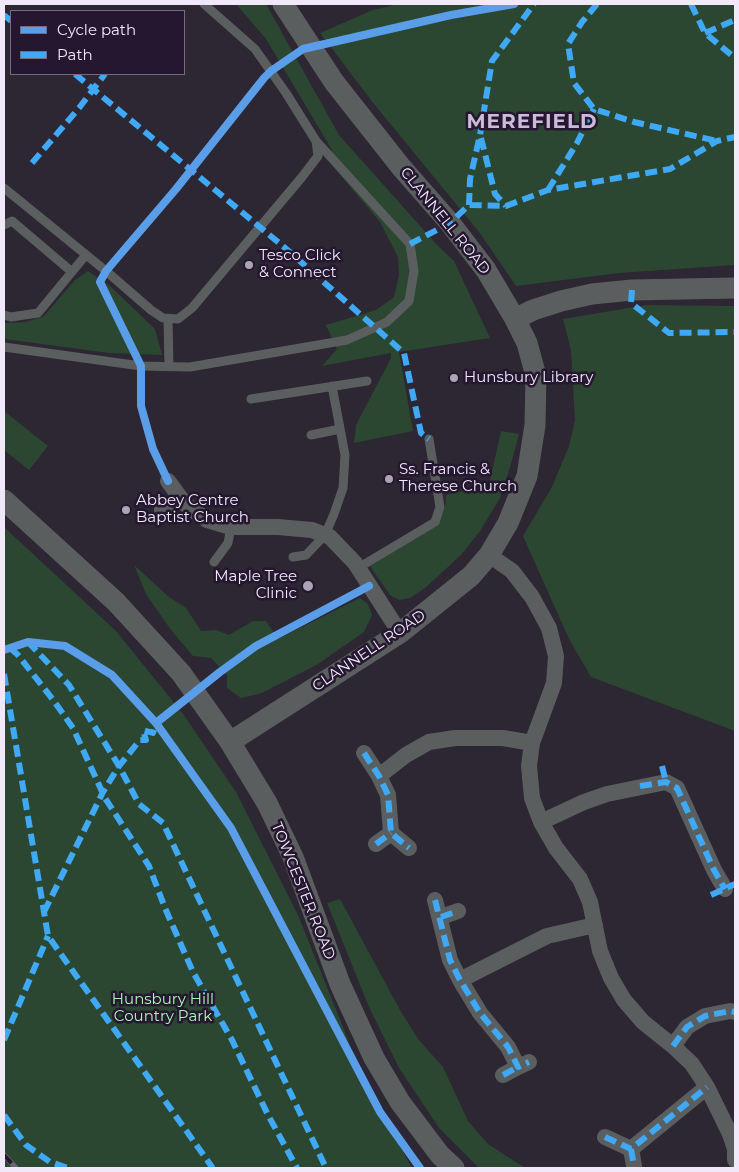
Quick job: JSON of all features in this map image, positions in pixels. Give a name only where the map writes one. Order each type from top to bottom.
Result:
[{"type":"street","name":"CLANNELL ROAD","points":[[230,742],[400,633],[471,576],[489,555],[508,523],[526,476],[535,425],[536,376],[527,343],[486,270],[450,223],[401,167],[334,82],[282,4]]},
{"type":"street","points":[[514,319],[561,300],[592,294],[632,290],[735,288]]},
{"type":"street","points":[[168,481],[185,504],[207,520],[231,527],[278,527],[312,530],[330,537],[358,568],[400,633]]},
{"type":"street","points":[[162,510],[180,497]]},
{"type":"street","name":"TOWCESTER ROAD","points":[[4,500],[116,602],[181,673],[230,742],[266,803],[293,858],[340,984],[374,1058],[400,1102],[440,1155],[454,1168]]},
{"type":"street","points":[[489,555],[512,571],[532,597],[549,628],[556,656],[554,683],[532,743],[529,766],[532,798],[541,822],[556,848],[580,879],[590,902],[604,960],[611,978],[624,1000],[643,1022],[692,1064],[733,1134],[735,1160]]},
{"type":"street","points":[[379,776],[406,754],[430,742],[456,738],[503,738],[532,743]]},
{"type":"street","points":[[364,753],[379,776],[388,795],[391,833],[409,848]]},
{"type":"street","points":[[541,822],[584,802],[664,774],[677,788],[724,889]]},
{"type":"street","points":[[376,844],[391,833]]},
{"type":"street","points":[[435,900],[441,917],[450,960],[460,980],[480,1013],[524,1065],[503,1075]]},
{"type":"street","points":[[441,917],[458,911]]},
{"type":"street","points":[[460,980],[547,936],[595,925]]},
{"type":"street","points":[[672,1046],[687,1027],[705,1016],[730,1011],[735,1012]]},
{"type":"street","points":[[631,1149],[707,1087]]},
{"type":"street","points":[[605,1137],[631,1149]]},
{"type":"street","points":[[631,1149],[634,1166]]},
{"type":"lane","points":[[4,347],[141,366],[190,367],[347,340],[387,322],[409,301],[414,271],[410,244],[316,142],[286,92],[254,49],[204,4]]},
{"type":"lane","points":[[4,188],[151,310],[164,318],[178,319],[192,308],[302,177],[318,156],[316,142]]},
{"type":"lane","points":[[4,225],[12,221],[72,272]]},
{"type":"lane","points":[[4,315],[12,317],[38,313],[85,256]]},
{"type":"lane","points":[[168,319],[168,367]]},
{"type":"lane","points":[[252,400],[367,381]]},
{"type":"lane","points":[[293,557],[306,555],[324,535],[343,488],[345,455],[332,386]]},
{"type":"lane","points":[[311,435],[340,429]]},
{"type":"lane","points":[[358,568],[435,522],[440,507],[429,439]]},
{"type":"lane","points":[[214,562],[228,543],[231,527]]},
{"type":"green space","points":[[236,4],[266,4],[339,135],[438,246],[454,261],[490,338],[399,352],[413,431],[354,443],[356,425],[391,358],[391,353],[322,366],[337,349],[326,325],[376,310],[394,297],[399,275],[398,257],[380,222],[336,170],[332,150],[266,39]]},
{"type":"green space","points":[[398,4],[735,4],[735,265],[619,273],[516,286],[479,232],[374,104],[320,33],[373,10]]},
{"type":"green space","points":[[88,271],[109,285],[155,329],[162,355],[109,353],[4,339],[4,323],[26,322],[44,316],[75,280]]},
{"type":"green space","points":[[646,305],[735,306],[735,731],[591,677],[569,639],[523,536],[552,487],[569,446],[575,420],[571,350],[563,319]]},
{"type":"green space","points":[[4,411],[48,446],[29,470],[4,450]]},
{"type":"green space","points":[[501,431],[519,434],[500,498],[480,531],[461,555],[425,588],[410,598],[399,600],[390,595],[370,566],[430,529],[441,517],[445,507],[446,495],[489,485]]},
{"type":"green space","name":"Hunsbury Hill Country Park","points":[[4,527],[116,631],[184,715],[236,792],[298,915],[365,1082],[412,1168],[4,1168]]},
{"type":"green space","points":[[134,565],[169,597],[186,608],[201,631],[216,630],[229,635],[253,621],[266,621],[278,639],[360,598],[368,604],[372,615],[364,632],[318,664],[262,693],[241,698],[227,688],[227,675],[211,658],[193,656],[171,630],[146,594]]},
{"type":"green space","points":[[340,899],[400,1010],[419,1040],[443,1067],[468,1121],[488,1144],[525,1168],[479,1168],[439,1128],[399,1068],[369,1007],[327,903]]},
{"type":"railway","points":[[4,1155],[16,1168]]},
{"type":"marked path","points":[[469,205],[470,179],[480,135],[492,61],[534,4]]},
{"type":"marked path","points":[[597,4],[582,22],[568,44],[574,83],[594,109],[634,122],[717,141]]},
{"type":"marked path","points":[[691,4],[705,33],[735,58]]},
{"type":"marked path","points":[[4,15],[10,20]]},
{"type":"marked path","points":[[705,33],[735,20]]},
{"type":"marked path","points":[[76,75],[284,247],[404,353],[421,433],[429,439]]},
{"type":"marked path","points":[[32,163],[104,75]]},
{"type":"marked path","points":[[548,190],[577,143],[594,109]]},
{"type":"marked path","points":[[410,244],[450,223],[469,205],[506,206],[548,190],[670,169],[717,141],[735,137]]},
{"type":"marked path","points":[[481,138],[495,194],[506,206]]},
{"type":"marked path","points":[[632,290],[631,303],[669,333],[735,332]]},
{"type":"marked path","points":[[28,642],[69,685],[119,766],[139,804],[163,823],[326,1168]]},
{"type":"marked path","points":[[10,648],[18,655],[73,728],[105,798],[149,866],[193,972],[232,1040],[268,1115],[297,1168]]},
{"type":"marked path","points":[[4,674],[48,936],[211,1168]]},
{"type":"marked path","points":[[44,912],[103,792],[119,766],[140,740],[146,740],[143,730],[153,733],[156,723]]},
{"type":"marked path","points":[[364,753],[379,776],[388,795],[391,833],[409,848]]},
{"type":"marked path","points":[[662,766],[666,782]]},
{"type":"marked path","points":[[640,786],[666,782],[677,788],[714,870],[725,889]]},
{"type":"marked path","points":[[376,844],[391,833]]},
{"type":"marked path","points":[[711,895],[735,884]]},
{"type":"marked path","points":[[435,900],[450,960],[460,980],[480,1013],[508,1047],[518,1067],[529,1062]]},
{"type":"marked path","points":[[441,917],[458,911]]},
{"type":"marked path","points":[[4,1040],[48,936]]},
{"type":"marked path","points":[[673,1046],[687,1027],[705,1016],[730,1011],[735,1012]]},
{"type":"marked path","points":[[503,1075],[518,1067]]},
{"type":"marked path","points":[[605,1137],[631,1149],[707,1087]]},
{"type":"marked path","points":[[4,1115],[26,1145],[50,1162],[68,1168]]},
{"type":"marked path","points":[[631,1149],[634,1166]]},
{"type":"cycle path","points":[[168,481],[153,449],[141,406],[141,366],[100,282],[106,271],[176,189],[264,78],[303,49],[451,15],[514,4]]},
{"type":"cycle path","points":[[156,723],[256,646],[369,586]]},
{"type":"cycle path","points":[[4,650],[28,642],[65,646],[112,675],[156,723],[231,828],[380,1112],[420,1168]]},
{"type":"place","name":"Tesco Click & Connect","points":[[249,265]]},
{"type":"place","name":"Hunsbury Library","points":[[454,378]]},
{"type":"place","name":"Ss. Francis & Therese Church","points":[[389,479]]},
{"type":"place","name":"Abbey Centre Baptist Church","points":[[126,510]]},
{"type":"place","name":"Maple Tree Clinic","points":[[308,586]]},
{"type":"district","name":"MEREFIELD","points":[[532,122]]}]
